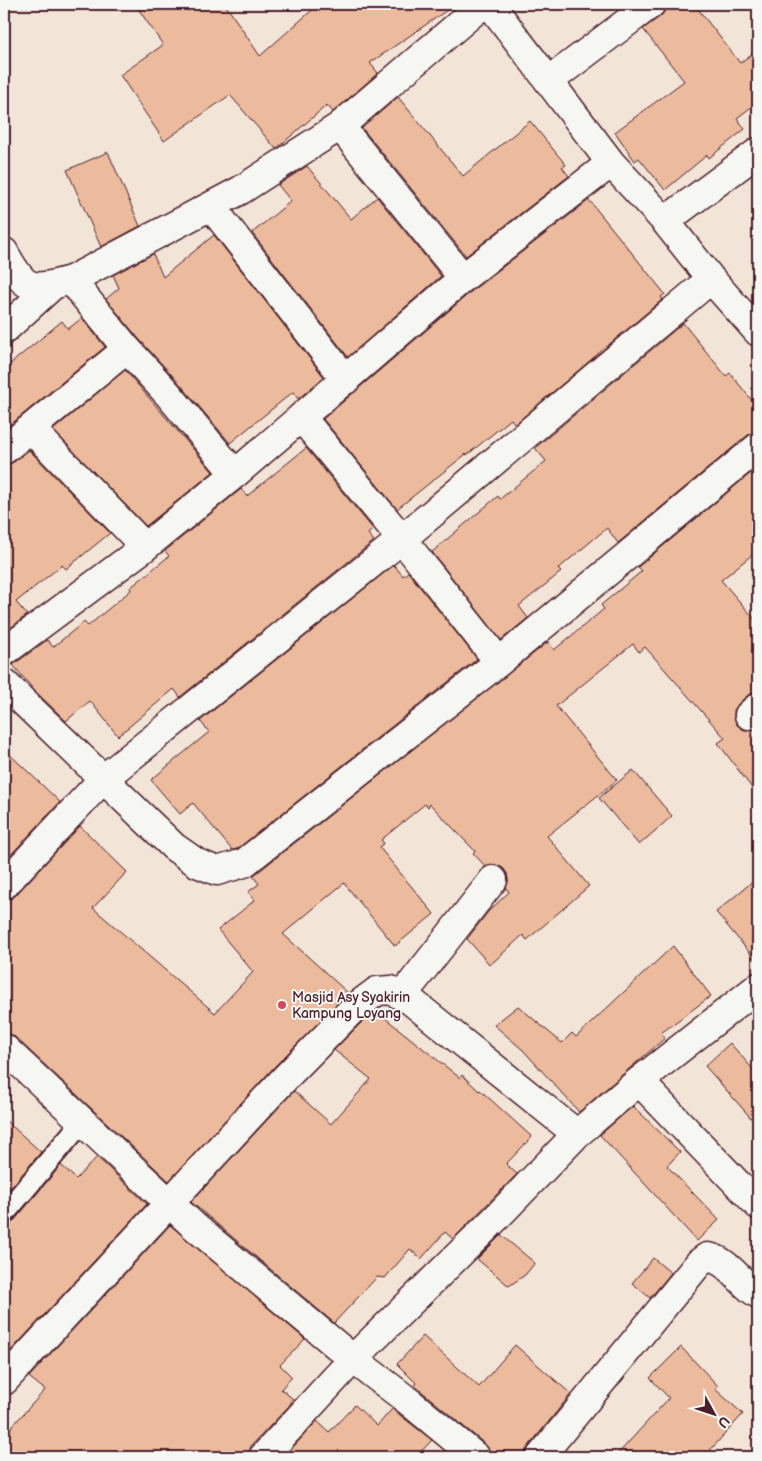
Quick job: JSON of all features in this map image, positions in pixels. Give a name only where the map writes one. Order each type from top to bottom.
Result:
[{"type":"street","points":[[4,330],[61,283],[241,190],[340,126],[483,4]]},
{"type":"street","points":[[490,4],[611,163],[665,221],[710,279],[758,332]]},
{"type":"street","points":[[549,81],[651,4]]},
{"type":"street","points":[[340,126],[463,278]]},
{"type":"street","points":[[665,221],[758,152]]},
{"type":"street","points":[[4,652],[145,547],[235,474],[463,278],[611,163]]},
{"type":"street","points":[[210,206],[346,380]]},
{"type":"street","points":[[4,252],[16,274],[25,284],[36,288],[61,283]]},
{"type":"street","points":[[4,885],[103,779],[402,539],[710,279]]},
{"type":"street","points":[[61,283],[127,349],[168,394],[235,474]]},
{"type":"street","points":[[4,450],[127,349]]},
{"type":"street","points":[[301,416],[402,539],[499,662]]},
{"type":"street","points":[[30,429],[145,547]]},
{"type":"street","points":[[4,683],[174,848],[196,863],[218,871],[244,863],[499,662],[758,447]]},
{"type":"street","points":[[402,996],[493,880]]},
{"type":"street","points":[[263,1457],[353,1360],[496,1218],[577,1134],[639,1081],[758,987]]},
{"type":"street","points":[[4,1381],[287,1076],[353,1009],[377,991],[392,990],[402,996],[577,1134]]},
{"type":"street","points":[[4,1048],[169,1203],[353,1360],[407,1400],[476,1457]]},
{"type":"street","points":[[639,1081],[758,1205]]},
{"type":"street","points":[[540,1457],[706,1257],[714,1258],[758,1294]]},
{"type":"lane","points":[[4,1214],[82,1122]]},
{"type":"building","points":[[135,4],[225,4],[260,56],[319,4],[456,4],[370,63],[378,73],[333,112],[327,105],[276,149],[230,95],[164,141],[120,75],[163,45]]},
{"type":"building","points":[[666,4],[694,4],[740,63],[758,49],[758,102],[737,118],[745,129],[709,158],[707,155],[665,190],[639,158],[635,161],[615,132],[684,81],[643,29],[661,16],[665,11]]},
{"type":"building","points":[[398,97],[463,176],[530,121],[566,165],[562,167],[569,176],[466,256],[362,128]]},
{"type":"building","points":[[108,152],[140,226],[101,247],[67,170]]},
{"type":"building","points":[[307,166],[351,219],[377,197],[441,276],[348,357],[252,233],[291,201],[278,185]]},
{"type":"building","points":[[589,200],[665,294],[661,297],[663,299],[515,424],[511,419],[397,509],[323,419],[473,290]]},
{"type":"building","points":[[214,235],[324,377],[298,399],[293,392],[230,443],[106,299],[119,288],[113,275],[153,254],[163,277]]},
{"type":"building","points":[[82,318],[105,347],[4,430],[4,369],[62,321],[68,329]]},
{"type":"building","points":[[683,323],[726,376],[730,373],[758,408],[758,432],[748,435],[618,543],[607,528],[558,569],[561,572],[519,606],[528,618],[501,640],[432,552],[498,496],[500,499],[546,461],[535,448]]},
{"type":"building","points":[[125,370],[213,472],[146,526],[53,430]]},
{"type":"building","points":[[306,448],[373,529],[368,534],[374,541],[180,697],[174,689],[118,736],[90,701],[66,721],[33,689],[13,665],[47,640],[53,647],[84,622],[88,626],[169,556],[165,551],[241,489],[247,496]]},
{"type":"building","points":[[29,450],[110,533],[66,569],[62,565],[16,602],[27,615],[4,633],[4,465],[14,462]]},
{"type":"building","points":[[758,467],[758,550],[721,580],[758,623],[758,692],[748,695],[739,703],[734,710],[734,718],[737,725],[744,730],[752,730],[758,727],[758,796],[718,743],[725,738],[645,647],[639,652],[633,644],[556,706],[617,780],[547,836],[589,886],[527,940],[523,935],[490,965],[467,939],[488,912],[509,892],[506,888],[508,882],[507,874],[503,868],[496,865],[486,867],[473,853],[475,851],[430,804],[428,807],[425,804],[381,840],[384,843],[379,847],[434,914],[395,946],[344,883],[283,934],[348,993],[276,1065],[169,1181],[15,1037],[4,1033],[4,900],[9,900],[15,896],[80,826],[127,872],[93,908],[215,1013],[253,972],[218,930],[255,900],[248,892],[259,884],[253,876],[548,642],[554,650],[604,609],[601,605],[642,571],[638,567]]},
{"type":"building","points":[[394,565],[403,576],[408,572],[477,659],[237,849],[232,850],[193,803],[180,814],[151,780],[209,732],[200,721]]},
{"type":"building","points":[[4,749],[60,802],[4,862]]},
{"type":"building","points":[[633,770],[672,816],[639,845],[599,798]]},
{"type":"building","points":[[758,877],[758,963],[716,912]]},
{"type":"building","points":[[673,946],[711,996],[661,1033],[665,1038],[579,1112],[523,1050],[494,1025],[518,1006],[562,1043],[572,1033],[576,1037]]},
{"type":"building","points":[[380,1014],[460,1078],[462,1075],[532,1137],[506,1164],[517,1174],[453,1239],[445,1232],[421,1259],[410,1249],[385,1278],[377,1277],[334,1323],[191,1202],[294,1091],[331,1124],[371,1079],[334,1050],[363,1021],[371,1015],[376,1019]]},
{"type":"building","points":[[730,1043],[758,1075],[758,1126],[705,1066]]},
{"type":"building","points":[[633,1106],[680,1152],[667,1166],[719,1220],[697,1241],[600,1135]]},
{"type":"building","points":[[4,1119],[41,1152],[4,1196]]},
{"type":"building","points":[[97,1157],[147,1204],[6,1356],[4,1355],[4,1226],[13,1222],[61,1165],[76,1179]]},
{"type":"building","points":[[170,1225],[305,1339],[280,1365],[292,1377],[281,1389],[293,1399],[289,1406],[251,1446],[248,1457],[4,1457],[4,1435],[45,1390],[29,1377]]},
{"type":"building","points":[[501,1235],[535,1263],[525,1275],[509,1286],[477,1259]]},
{"type":"building","points":[[653,1258],[671,1273],[650,1298],[632,1283]]},
{"type":"building","points":[[423,1336],[479,1387],[515,1345],[571,1394],[522,1457],[491,1457],[486,1445],[414,1385],[416,1383],[397,1364]]},
{"type":"building","points":[[681,1347],[718,1386],[715,1389],[743,1414],[704,1457],[615,1457],[669,1398],[650,1378]]},
{"type":"building","points":[[355,1405],[377,1426],[392,1409],[432,1440],[416,1457],[284,1457],[317,1421],[329,1432]]},
{"type":"place","name":"Masjid Asy Syakirin Kampung Loyang","points":[[282,1005]]}]
